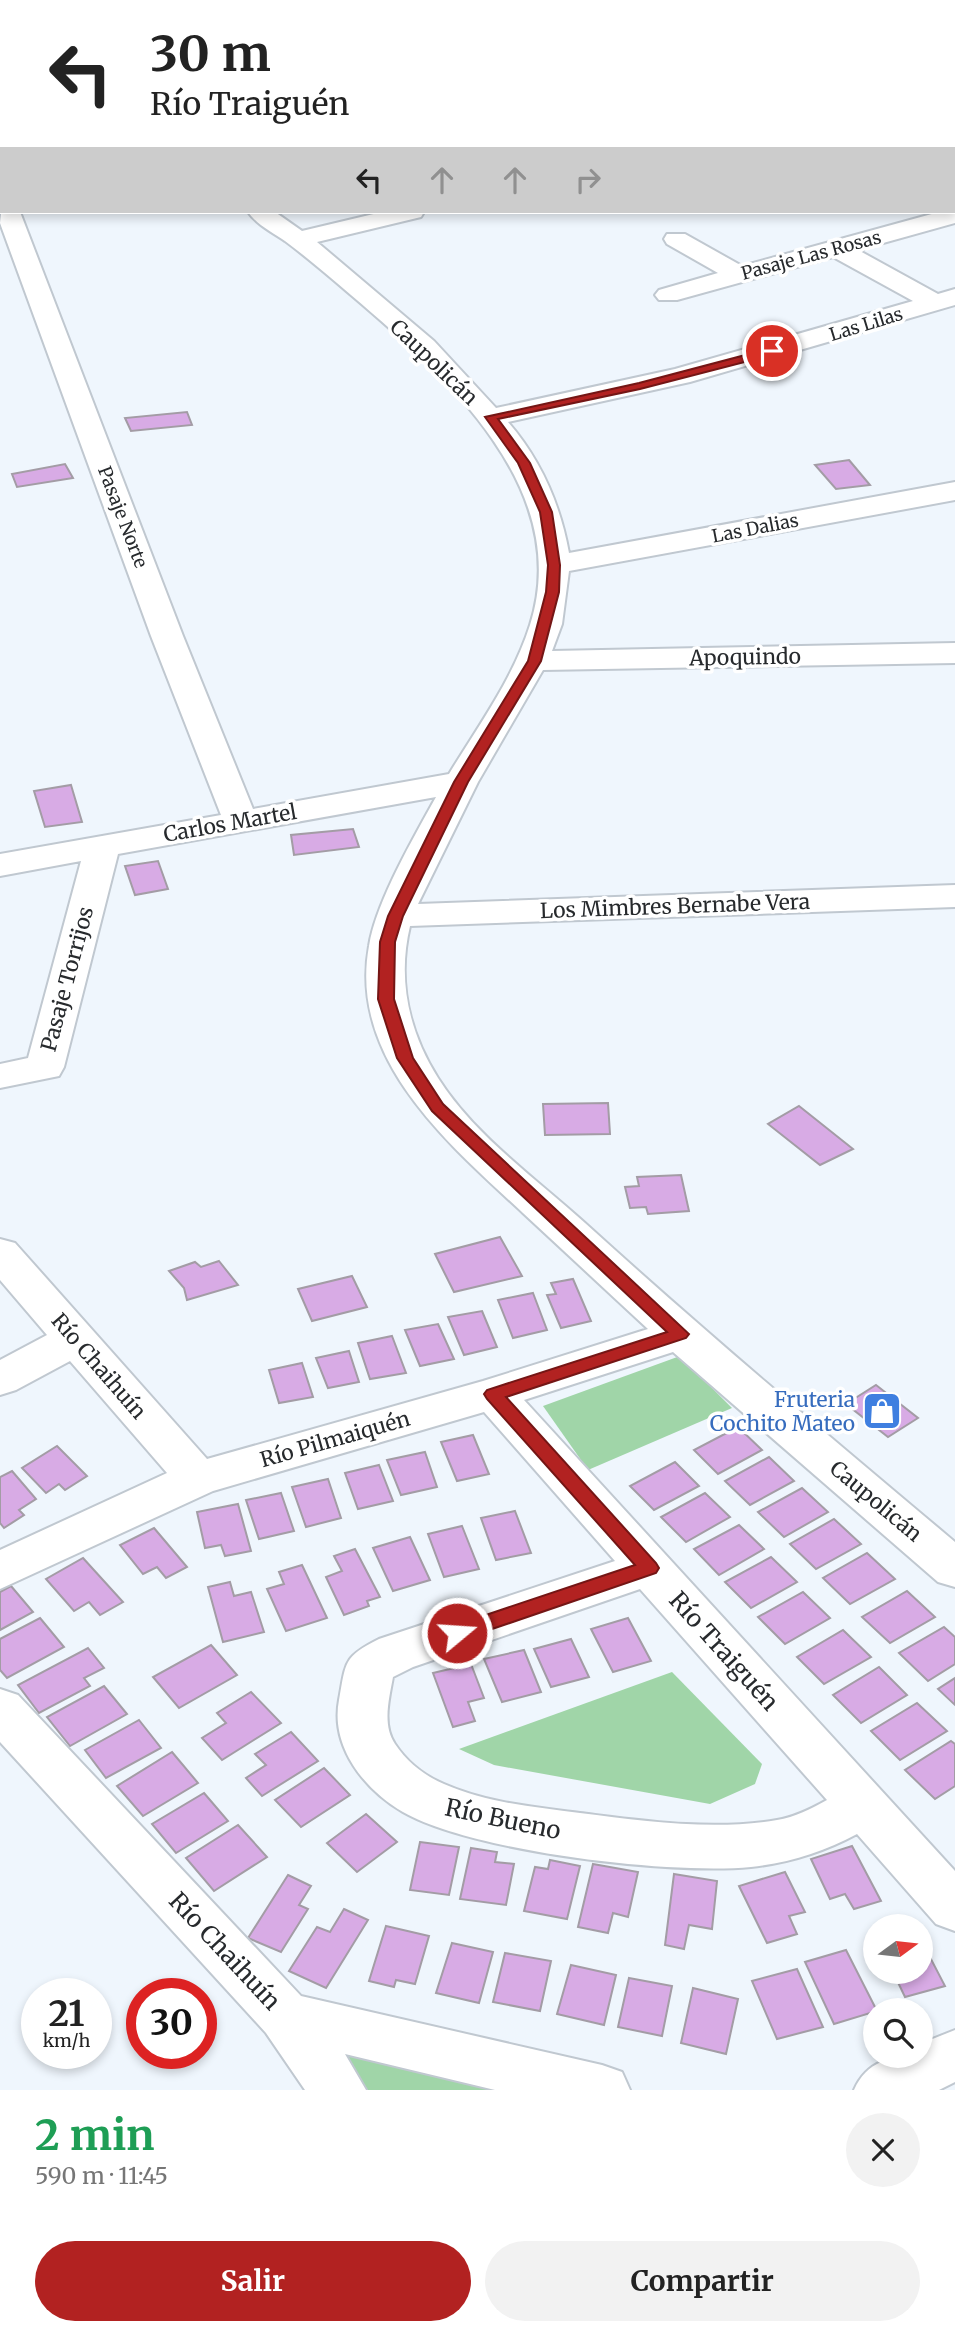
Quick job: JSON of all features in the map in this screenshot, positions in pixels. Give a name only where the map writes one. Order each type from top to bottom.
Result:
[{"type":"street","name":"Pasaje Norte","points":[[9,214],[167,636],[241,822]]},
{"type":"street","name":"Caupolicán","points":[[263,214],[299,239],[408,333],[491,417],[509,439],[537,487],[546,512],[554,565],[548,618],[535,661],[461,782],[395,916],[387,942],[386,999],[401,1048],[419,1083],[459,1131],[680,1334],[949,1556]]},
{"type":"street","points":[[299,239],[404,214]]},
{"type":"street","name":"Pasaje Las Rosas","points":[[668,295],[955,215]]},
{"type":"street","points":[[677,239],[739,275]]},
{"type":"street","points":[[838,248],[945,300]]},
{"type":"street","name":"Las Lilas","points":[[491,417],[680,376],[945,300]]},
{"type":"street","name":"Las Dalias","points":[[554,565],[955,491]]},
{"type":"street","name":"Apoquindo","points":[[535,661],[955,653]]},
{"type":"street","name":"Carlos Martel","points":[[0,865],[461,782]]},
{"type":"street","name":"Pasaje Torrijos","points":[[0,1076],[45,1067],[102,846]]},
{"type":"street","name":"Los Mimbres Bernabe Vera","points":[[395,916],[955,896]]},
{"type":"street","name":"Río Chaihuín","points":[[0,1253],[198,1478]]},
{"type":"street","name":"Río Pilmaiquén","points":[[0,1571],[198,1478],[493,1394],[680,1334]]},
{"type":"street","points":[[0,1380],[75,1339]]},
{"type":"street","name":"Río Traiguén","points":[[493,1394],[955,1908]]},
{"type":"street","name":"Río Bueno","points":[[649,1568],[396,1653],[370,1666],[361,1699],[361,1716],[367,1740],[379,1762],[397,1782],[420,1798],[447,1810],[543,1829],[647,1843],[725,1847],[778,1842],[834,1822],[862,1805]]},
{"type":"street","name":"Río Chaihuín","points":[[0,1709],[285,2016],[602,2090]]},
{"type":"street","points":[[285,2016],[338,2090]]},
{"type":"street","points":[[883,2090],[955,2055]]},
{"type":"green space","points":[[680,1356],[732,1408],[588,1470],[543,1406]]},
{"type":"green space","points":[[672,1672],[762,1764],[755,1784],[710,1804],[494,1765],[459,1749]]},
{"type":"green space","points":[[315,2036],[548,2090],[354,2090]]},
{"type":"building","points":[[187,412],[192,425],[131,431],[125,418]]},
{"type":"building","points":[[849,460],[870,485],[836,489],[815,465]]},
{"type":"building","points":[[65,464],[73,478],[17,487],[12,474]]},
{"type":"building","points":[[71,785],[82,822],[45,827],[34,791]]},
{"type":"building","points":[[353,829],[359,847],[294,855],[291,835]]},
{"type":"building","points":[[158,861],[168,889],[135,895],[125,866]]},
{"type":"building","points":[[608,1103],[610,1134],[545,1135],[543,1104]]},
{"type":"building","points":[[799,1106],[853,1149],[820,1165],[768,1124]]},
{"type":"building","points":[[681,1175],[689,1211],[648,1214],[646,1207],[630,1208],[625,1187],[639,1186],[637,1177]]},
{"type":"building","points":[[500,1237],[522,1276],[454,1292],[435,1254]]},
{"type":"building","points":[[219,1261],[238,1285],[187,1300],[184,1288],[169,1271],[195,1262],[201,1267]]},
{"type":"building","points":[[352,1276],[367,1307],[312,1321],[298,1289]]},
{"type":"building","points":[[573,1279],[591,1321],[561,1328],[547,1295],[556,1294],[551,1283]]},
{"type":"building","points":[[533,1293],[547,1330],[513,1338],[498,1300]]},
{"type":"building","points":[[482,1311],[497,1347],[464,1355],[448,1317]]},
{"type":"building","points":[[438,1324],[454,1359],[420,1366],[405,1330]]},
{"type":"building","points":[[392,1336],[406,1373],[370,1379],[358,1343]]},
{"type":"building","points":[[349,1351],[359,1382],[328,1388],[316,1358]]},
{"type":"building","points":[[302,1363],[313,1397],[279,1403],[269,1370]]},
{"type":"building","name":"Fruteria Cochito Mateo","points":[[876,1385],[918,1418],[888,1437],[846,1404]]},
{"type":"building","points":[[738,1427],[762,1450],[718,1474],[694,1450]]},
{"type":"building","points":[[473,1435],[489,1474],[457,1481],[441,1442]]},
{"type":"building","points":[[57,1446],[87,1476],[65,1490],[59,1484],[46,1493],[22,1468]]},
{"type":"building","points":[[425,1452],[437,1487],[401,1495],[387,1460]]},
{"type":"building","points":[[769,1457],[794,1481],[750,1505],[725,1481]]},
{"type":"building","points":[[675,1462],[699,1486],[654,1510],[630,1486]]},
{"type":"building","points":[[379,1465],[393,1501],[358,1509],[345,1473]]},
{"type":"building","points":[[12,1471],[36,1499],[19,1510],[24,1515],[4,1528],[0,1523],[0,1477]]},
{"type":"building","points":[[328,1479],[341,1518],[306,1527],[292,1487]]},
{"type":"building","points":[[802,1488],[828,1512],[784,1537],[758,1512]]},
{"type":"building","points":[[281,1493],[294,1531],[259,1539],[246,1500]]},
{"type":"building","points":[[705,1493],[730,1517],[686,1542],[661,1517]]},
{"type":"building","points":[[238,1504],[251,1551],[225,1556],[221,1545],[205,1548],[197,1512]]},
{"type":"building","points":[[515,1511],[531,1553],[496,1560],[481,1518]]},
{"type":"building","points":[[834,1519],[861,1544],[816,1569],[790,1544]]},
{"type":"building","points":[[739,1525],[764,1549],[719,1575],[694,1549]]},
{"type":"building","points":[[462,1526],[479,1569],[444,1577],[428,1534]]},
{"type":"building","points":[[154,1528],[187,1567],[166,1578],[157,1567],[143,1574],[120,1545]]},
{"type":"building","points":[[410,1537],[430,1580],[393,1591],[373,1548]]},
{"type":"building","points":[[355,1549],[380,1597],[367,1601],[369,1606],[344,1615],[326,1577],[342,1571],[334,1556]]},
{"type":"building","points":[[867,1553],[895,1579],[850,1604],[823,1578]]},
{"type":"building","points":[[771,1557],[797,1582],[751,1608],[725,1582]]},
{"type":"building","points":[[83,1558],[123,1602],[100,1615],[89,1602],[74,1611],[46,1579]]},
{"type":"building","points":[[302,1565],[327,1618],[286,1631],[267,1589],[284,1584],[279,1572]]},
{"type":"building","points":[[230,1582],[234,1596],[251,1592],[264,1632],[223,1642],[208,1587]]},
{"type":"building","points":[[11,1586],[33,1612],[0,1630],[0,1592]]},
{"type":"building","points":[[907,1591],[935,1617],[890,1643],[862,1617]]},
{"type":"building","points":[[803,1592],[830,1618],[785,1644],[758,1617]]},
{"type":"building","points":[[40,1618],[64,1647],[7,1678],[0,1670],[0,1639]]},
{"type":"building","points":[[628,1618],[651,1661],[613,1672],[591,1629]]},
{"type":"building","points":[[944,1627],[955,1637],[955,1664],[928,1681],[899,1653]]},
{"type":"building","points":[[843,1630],[871,1657],[824,1684],[797,1657]]},
{"type":"building","points":[[571,1639],[589,1677],[551,1687],[534,1649]]},
{"type":"building","points":[[211,1645],[237,1675],[179,1708],[153,1677]]},
{"type":"building","points":[[88,1648],[104,1668],[84,1678],[90,1686],[39,1713],[18,1685]]},
{"type":"building","points":[[524,1650],[541,1692],[502,1702],[484,1659]]},
{"type":"building","points":[[471,1664],[484,1698],[468,1702],[475,1721],[453,1727],[433,1673]]},
{"type":"building","points":[[879,1667],[907,1695],[861,1723],[833,1695]]},
{"type":"building","points":[[955,1678],[955,1705],[938,1689]]},
{"type":"building","points":[[104,1686],[127,1714],[70,1746],[47,1717]]},
{"type":"building","points":[[251,1692],[281,1723],[222,1760],[202,1738],[226,1723],[217,1713]]},
{"type":"building","points":[[917,1703],[947,1731],[900,1760],[871,1731]]},
{"type":"building","points":[[139,1720],[161,1748],[106,1778],[85,1750]]},
{"type":"building","points":[[291,1732],[318,1761],[262,1796],[246,1778],[266,1765],[255,1754]]},
{"type":"building","points":[[951,1741],[955,1744],[955,1786],[935,1799],[905,1770]]},
{"type":"building","points":[[172,1752],[198,1783],[143,1816],[117,1786]]},
{"type":"building","points":[[324,1768],[350,1795],[301,1827],[275,1800]]},
{"type":"building","points":[[204,1793],[228,1821],[176,1853],[152,1824]]},
{"type":"building","points":[[366,1814],[397,1842],[357,1872],[327,1843]]},
{"type":"building","points":[[238,1825],[267,1857],[214,1891],[186,1858]]},
{"type":"building","points":[[420,1842],[459,1847],[449,1895],[410,1890]]},
{"type":"building","points":[[852,1846],[881,1901],[854,1909],[845,1894],[830,1899],[811,1859]]},
{"type":"building","points":[[471,1848],[497,1852],[495,1862],[514,1864],[506,1905],[460,1899]]},
{"type":"building","points":[[550,1860],[580,1866],[567,1919],[524,1911],[535,1867],[548,1869]]},
{"type":"building","points":[[593,1864],[638,1872],[628,1917],[613,1913],[608,1933],[578,1927]]},
{"type":"building","points":[[785,1872],[805,1912],[789,1916],[797,1934],[767,1943],[739,1886]]},
{"type":"building","points":[[674,1874],[717,1881],[712,1929],[689,1925],[684,1949],[665,1945]]},
{"type":"building","points":[[288,1875],[311,1886],[299,1905],[308,1909],[281,1952],[248,1938]]},
{"type":"building","points":[[344,1909],[368,1920],[326,1988],[289,1971],[317,1927],[330,1932]]},
{"type":"building","points":[[386,1926],[429,1936],[415,1984],[396,1980],[394,1987],[369,1981]]},
{"type":"building","points":[[452,1943],[493,1952],[479,2003],[436,1993]]},
{"type":"building","points":[[846,1950],[870,1998],[863,1998],[863,2015],[834,2024],[805,1962]]},
{"type":"building","points":[[505,1953],[551,1961],[540,2011],[493,2002]]},
{"type":"building","points":[[933,1963],[945,1986],[905,1997],[899,1984],[933,1984]]},
{"type":"building","points":[[571,1965],[616,1975],[604,2025],[557,2014]]},
{"type":"building","points":[[797,1969],[823,2027],[777,2039],[752,1981]]},
{"type":"building","points":[[629,1978],[672,1986],[662,2036],[618,2027]]},
{"type":"building","points":[[693,1988],[738,1999],[726,2054],[681,2043]]},
{"type":"place","name":"Fruteria Cochito Mateo","points":[[882,1411]]},
{"type":"route","points":[[457,1633],[649,1568],[493,1394],[680,1334],[459,1131],[419,1083],[405,1058],[393,1028],[386,999],[384,971],[387,942],[395,916],[461,782],[535,661],[553,592],[552,538],[546,512],[524,463],[491,417],[640,386],[772,351]]}]
